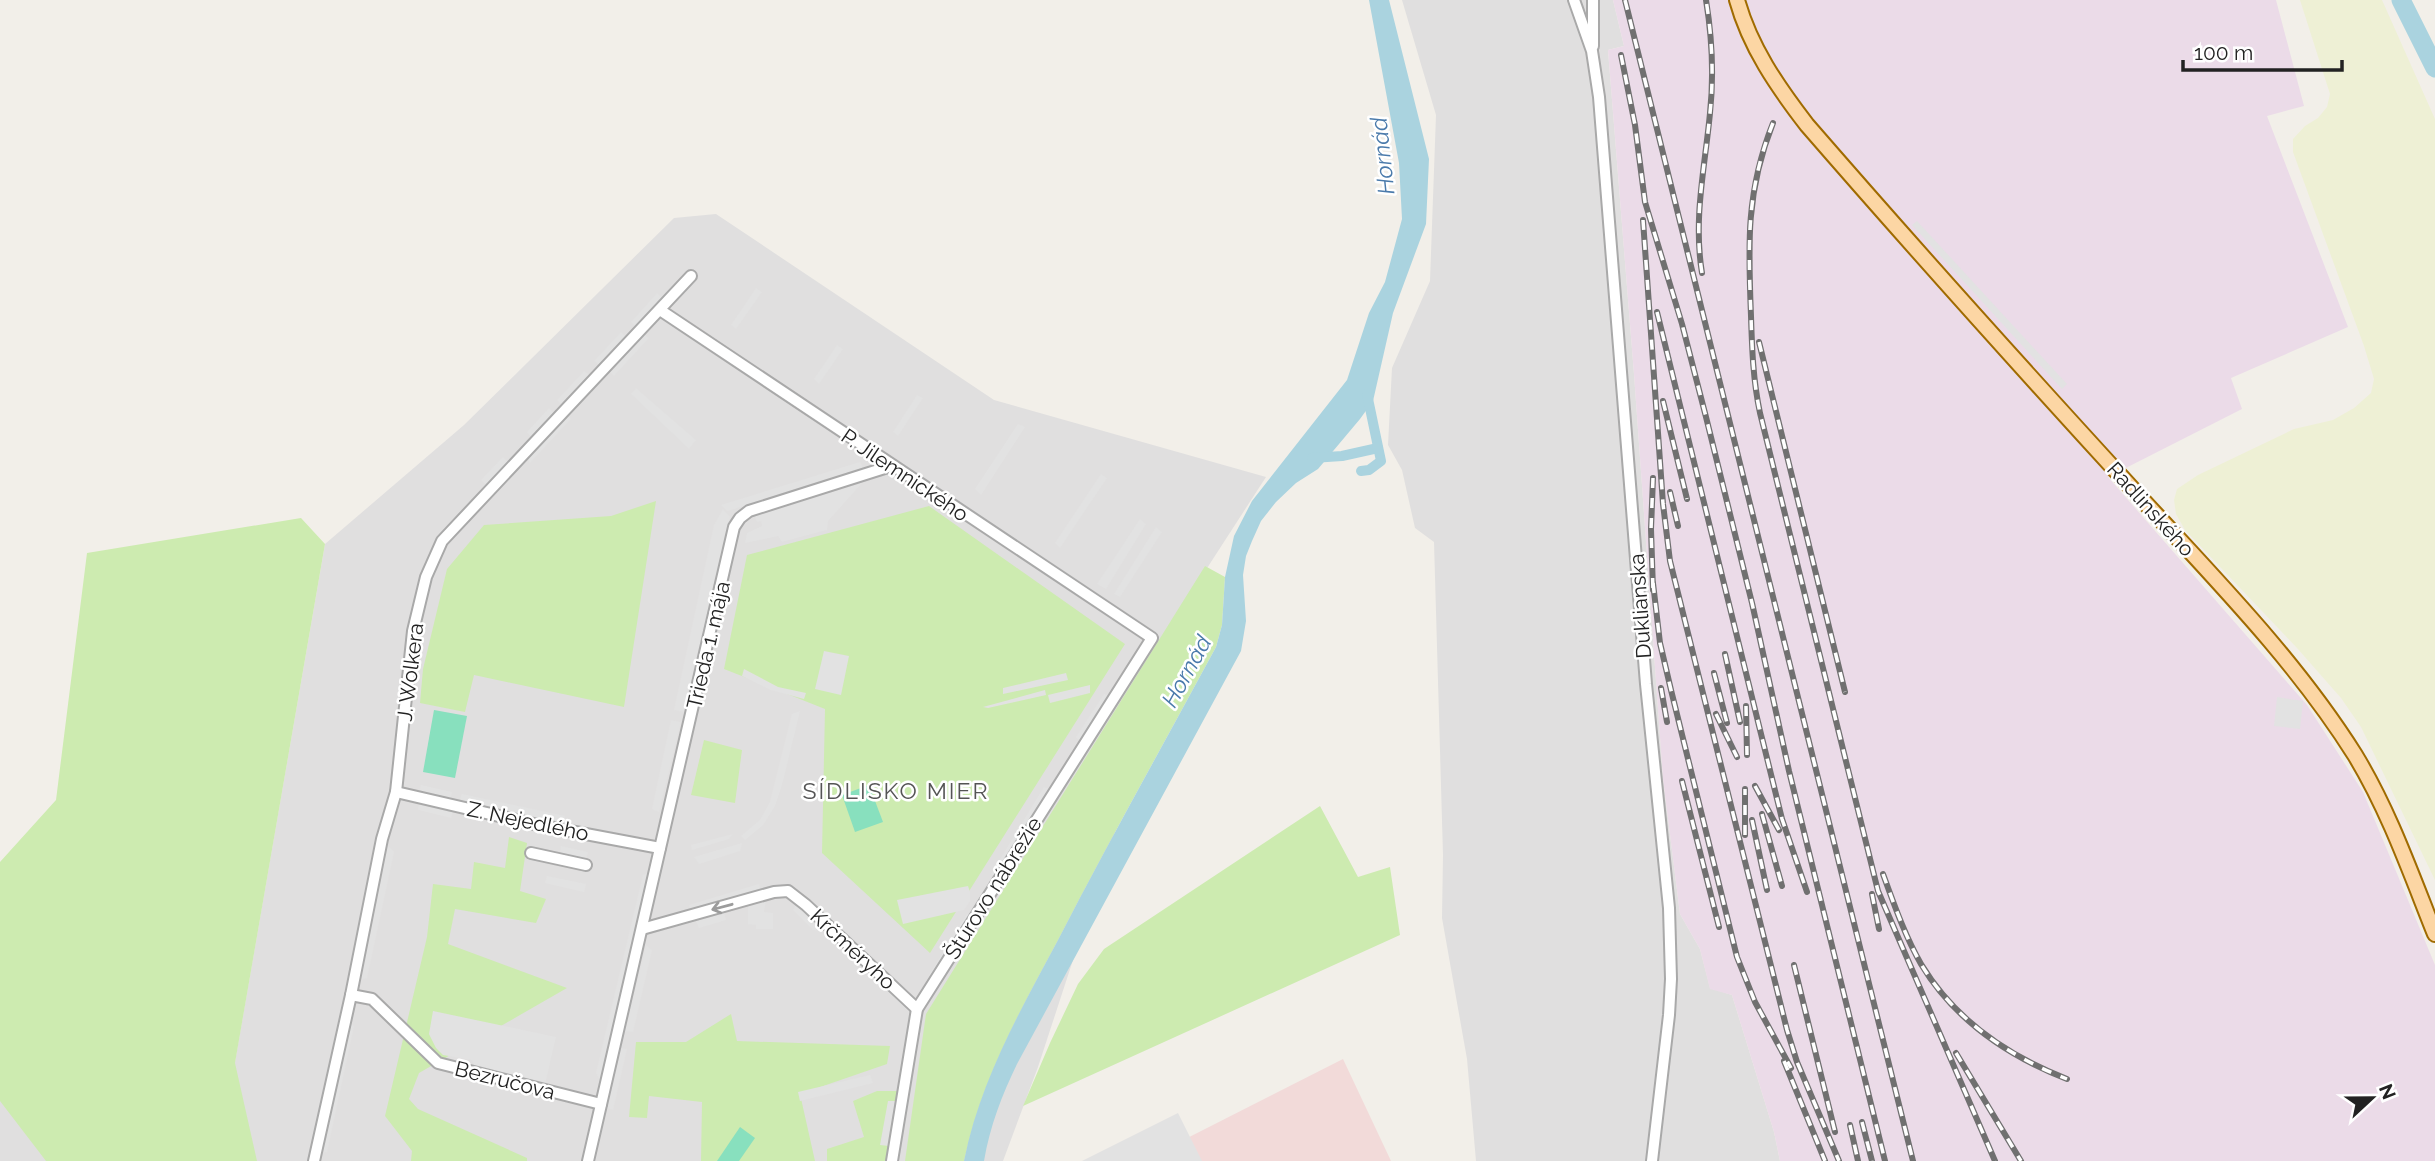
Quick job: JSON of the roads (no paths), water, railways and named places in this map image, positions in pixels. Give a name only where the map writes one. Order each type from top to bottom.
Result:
[{"type":"main road","name":"Radlinského","points":[[1737,0],[1744,24],[1760,56],[1807,125],[2247,615],[2313,695],[2375,791],[2435,934]]},
{"type":"street","points":[[1574,0],[1592,51]]},
{"type":"street","points":[[1592,51],[1593,0]]},
{"type":"street","name":"Duklianska","points":[[1592,51],[1599,97],[1646,684],[1669,908],[1669,1015],[1652,1161]]},
{"type":"street","name":"J. Wolkera","points":[[314,1161],[382,839],[396,792],[413,631],[426,577],[442,541],[691,276]]},
{"type":"street","name":"P. Jilemnického","points":[[660,310],[1152,638]]},
{"type":"street","name":"Trieda 1. mája","points":[[587,1161],[736,523],[749,511],[891,466]]},
{"type":"street","name":"Štúrovo nábrežie","points":[[892,1161],[917,1009],[1152,638]]},
{"type":"street","name":"Z. Nejedlého","points":[[396,792],[538,825],[660,848]]},
{"type":"street","name":"Z. Nejedlého","points":[[531,853],[586,865]]},
{"type":"street","name":"Krčméryho","points":[[642,929],[788,891],[917,1009]]},
{"type":"street","name":"Bezručova","points":[[351,995],[372,999],[438,1063],[601,1104]]},
{"type":"water","points":[[1369,0],[1389,0],[1429,159],[1426,224],[1393,313],[1373,401],[1318,469],[1296,483],[1261,521],[1246,556],[1243,575],[1246,621],[1241,651],[1017,1064],[997,1111],[984,1161],[964,1161],[990,1075],[1015,1021],[1216,647],[1222,625],[1225,577],[1234,536],[1252,501],[1347,380],[1369,313],[1385,282],[1402,219],[1399,163]]},
{"type":"waterway","points":[[2401,0],[2435,68]]},
{"type":"waterway","points":[[1361,471],[1369,470],[1381,461],[1367,394]]},
{"type":"waterway","points":[[1312,458],[1342,456],[1378,448]]},
{"type":"railway","points":[[1625,0],[1913,1161]]},
{"type":"railway","points":[[1702,273],[1699,212],[1712,85],[1706,0]]},
{"type":"railway","points":[[1621,55],[1635,125],[1645,202],[1682,324],[1706,417],[1752,603],[1789,771],[1885,1161]]},
{"type":"railway","points":[[1773,123],[1758,172],[1751,218],[1752,352],[1760,413],[1878,891],[1995,1161]]},
{"type":"railway","points":[[1643,220],[1663,504],[1670,561],[1787,1030],[1797,1062],[1839,1161]]},
{"type":"railway","points":[[1657,312],[1782,819],[1807,892]]},
{"type":"railway","points":[[1759,342],[1845,692]]},
{"type":"railway","points":[[1663,401],[1687,499]]},
{"type":"railway","points":[[1653,478],[1653,590]]},
{"type":"railway","points":[[1670,492],[1678,526]]},
{"type":"railway","points":[[1653,583],[1660,643],[1737,957],[1755,1002],[1791,1068]]},
{"type":"railway","points":[[1725,654],[1740,722]]},
{"type":"railway","points":[[1714,673],[1727,723]]},
{"type":"railway","points":[[1661,688],[1667,722]]},
{"type":"railway","points":[[1746,706],[1747,755]]},
{"type":"railway","points":[[1716,714],[1737,757]]},
{"type":"railway","points":[[1682,781],[1719,927]]},
{"type":"railway","points":[[1755,786],[1779,830]]},
{"type":"railway","points":[[1745,789],[1745,835]]},
{"type":"railway","points":[[1762,814],[1782,886]]},
{"type":"railway","points":[[1752,820],[1767,890]]},
{"type":"railway","points":[[1883,874],[1915,953],[1949,1002],[1984,1034],[2024,1059],[2067,1079]]},
{"type":"railway","points":[[1872,894],[1879,929]]},
{"type":"railway","points":[[1794,965],[1835,1132]]},
{"type":"railway","points":[[1956,1053],[2021,1161]]},
{"type":"railway","points":[[1784,1061],[1825,1161]]},
{"type":"railway","points":[[1862,1122],[1872,1161]]},
{"type":"railway","points":[[1850,1125],[1858,1161]]},
{"type":"district","name":"SÍDLISKO MIER","points":[[896,790]]},
{"type":"water label","name":"Hornád","points":[[1382,156]]},
{"type":"water label","name":"Hornád","points":[[1186,671]]}]
